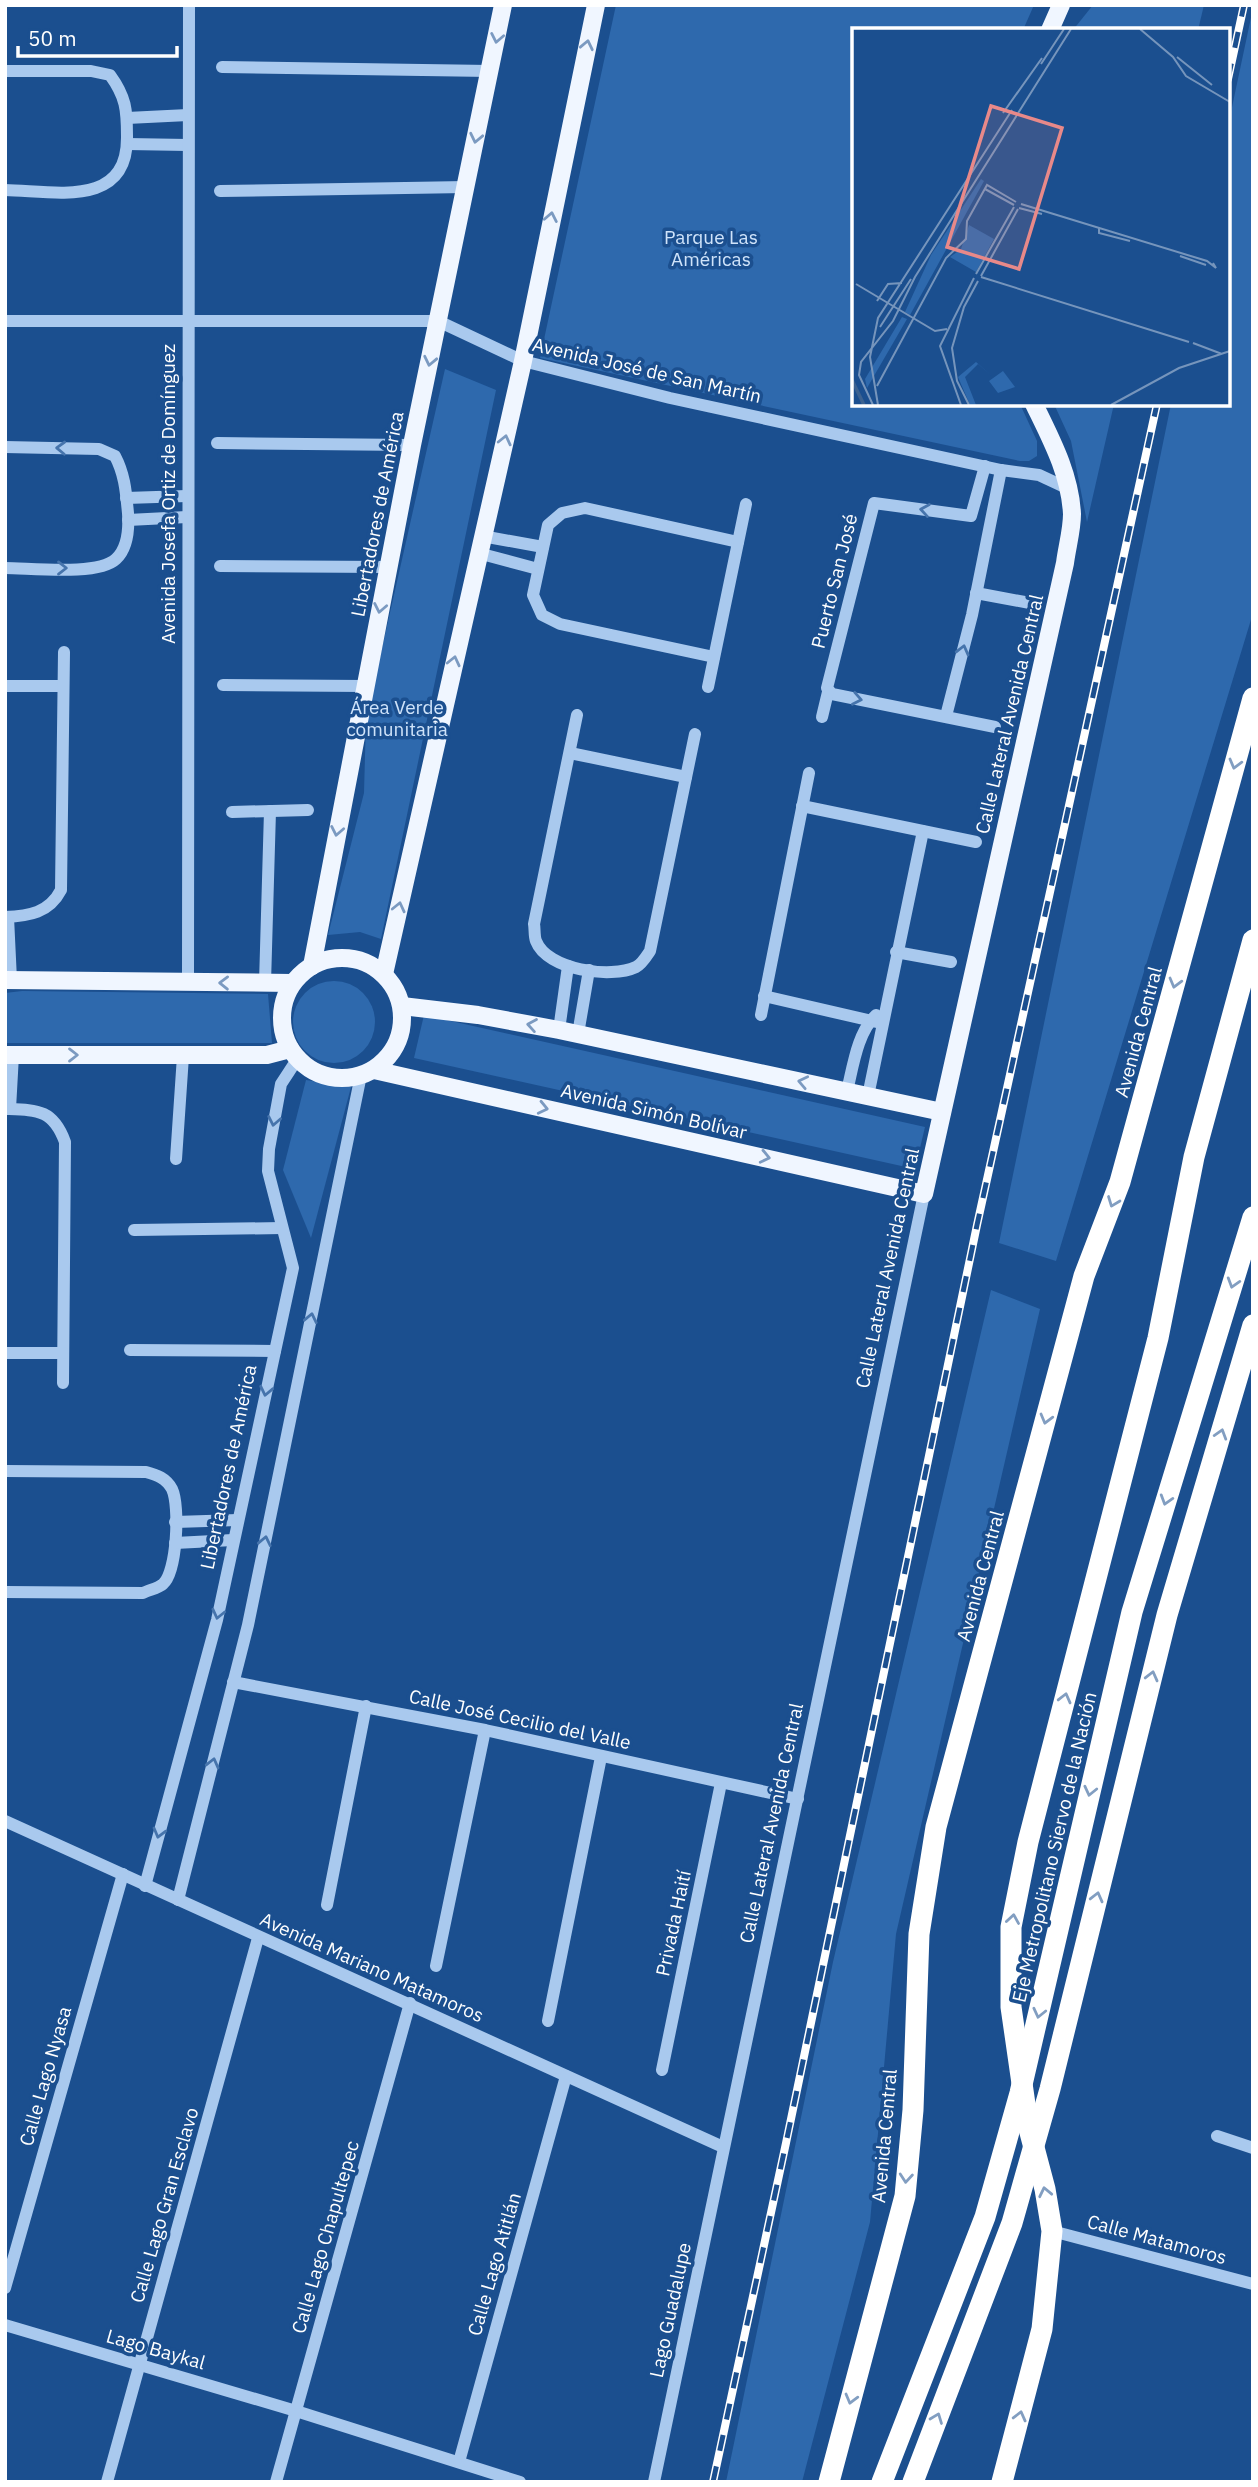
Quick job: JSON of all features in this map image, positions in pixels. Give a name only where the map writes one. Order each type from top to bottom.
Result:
[{"type":"highway","name":"Avenida Central","points":[[830,2482],[905,2196],[913,2110],[919,1934],[936,1827],[1084,1276],[1120,1182],[1253,698]]},
{"type":"highway","points":[[1002,2482],[1042,2329],[1052,2231],[1045,2189],[1028,2125],[1011,2007],[1011,1927],[1028,1842],[1158,1338],[1194,1157],[1253,940]]},
{"type":"highway","name":"Eje Metropolitano Siervo de la Nación","points":[[882,2482],[985,2217],[1020,2093],[1132,1612],[1253,1217]]},
{"type":"highway","points":[[913,2482],[1012,2223],[1053,2076],[1167,1615],[1253,1325]]},
{"type":"main road","name":"Libertadores de América","points":[[312,966],[412,445],[503,5]]},
{"type":"main road","points":[[384,974],[523,362],[596,5]]},
{"type":"main road","points":[[1051,28],[1061,5]]},
{"type":"main road","name":"Calle Lateral Avenida Central","points":[[924,1194],[1065,563],[1072,516],[1069,489],[1058,453],[1035,406]]},
{"type":"main road","points":[[350,957],[368,963],[384,974],[396,989],[402,1006],[401,1035],[391,1054],[367,1073],[327,1076],[311,1069],[294,1054],[282,1016],[292,984],[312,966],[330,959],[350,957]]},
{"type":"main road","points":[[8,980],[292,984]]},
{"type":"main road","points":[[402,1006],[478,1014],[942,1112]]},
{"type":"main road","points":[[9,1055],[294,1054]]},
{"type":"main road","name":"Avenida Simón Bolívar","points":[[367,1073],[924,1194]]},
{"type":"street","name":"Avenida Josefa Ortiz de Domínguez","points":[[188,982],[189,5]]},
{"type":"street","points":[[222,68],[490,71]]},
{"type":"street","points":[[5,71],[91,71],[110,75],[123,93],[127,118],[123,170],[107,184],[82,192],[5,190]]},
{"type":"street","points":[[127,118],[188,115]]},
{"type":"street","points":[[127,144],[188,145]]},
{"type":"street","points":[[220,191],[466,187]]},
{"type":"street","name":"Avenida José de San Martín","points":[[5,321],[438,321],[523,362],[670,398],[1001,470],[1039,475],[1069,489]]},
{"type":"street","points":[[217,443],[412,445]]},
{"type":"street","points":[[5,447],[99,449],[116,456],[124,473],[128,520],[126,544],[116,559],[99,568],[5,568]]},
{"type":"street","name":"Puerto San José","points":[[822,717],[874,503],[971,516],[985,466]]},
{"type":"street","points":[[946,716],[976,593],[1001,470]]},
{"type":"street","points":[[127,498],[187,496]]},
{"type":"street","points":[[708,687],[746,504]]},
{"type":"street","points":[[714,657],[560,624],[542,615],[533,595],[538,569],[548,525],[562,513],[585,508],[738,542]]},
{"type":"street","points":[[128,520],[187,517]]},
{"type":"street","points":[[480,545],[543,547]]},
{"type":"street","points":[[480,545],[538,569]]},
{"type":"street","points":[[220,566],[388,567]]},
{"type":"street","points":[[976,593],[1030,603]]},
{"type":"street","points":[[8,980],[7,917],[35,914],[47,909],[61,890],[64,652]]},
{"type":"street","points":[[223,685],[365,686]]},
{"type":"street","points":[[5,686],[63,686]]},
{"type":"street","points":[[828,692],[995,727]]},
{"type":"street","points":[[577,715],[534,924],[536,941],[548,956],[568,966],[589,971],[618,973],[639,966],[650,951],[695,733]]},
{"type":"street","points":[[570,753],[686,777]]},
{"type":"street","points":[[761,1014],[809,773]]},
{"type":"street","points":[[802,806],[976,842]]},
{"type":"street","points":[[232,812],[308,810]]},
{"type":"street","points":[[265,983],[270,811]]},
{"type":"street","points":[[847,1091],[857,1050],[884,1007],[923,831]]},
{"type":"street","points":[[896,952],[951,962]]},
{"type":"street","points":[[559,1030],[568,966]]},
{"type":"street","points":[[578,1034],[589,971]]},
{"type":"street","points":[[764,996],[876,1022]]},
{"type":"street","points":[[868,1096],[876,1022]]},
{"type":"street","name":"Libertadores de América","points":[[145,1886],[216,1620],[293,1268],[268,1171],[269,1149],[281,1084],[294,1054]]},
{"type":"street","points":[[9,1055],[8,1109],[43,1112],[58,1124],[65,1142],[63,1383]]},
{"type":"street","points":[[176,1159],[183,1055]]},
{"type":"street","points":[[178,1900],[251,1612],[367,1073]]},
{"type":"street","name":"Calle Lateral Avenida Central","points":[[723,2147],[924,1194]]},
{"type":"street","points":[[134,1230],[282,1228]]},
{"type":"street","points":[[130,1350],[275,1351]]},
{"type":"street","points":[[5,1353],[63,1353]]},
{"type":"street","points":[[5,1471],[146,1472],[162,1477],[173,1490],[175,1522],[172,1570],[163,1585],[144,1592],[5,1592]]},
{"type":"street","points":[[175,1522],[238,1520]]},
{"type":"street","points":[[175,1543],[233,1540]]},
{"type":"street","name":"Calle José Cecilio del Valle","points":[[233,1682],[485,1730],[798,1799]]},
{"type":"street","points":[[327,1905],[366,1706]]},
{"type":"street","points":[[436,1966],[485,1730]]},
{"type":"street","points":[[548,2021],[601,1757]]},
{"type":"street","name":"Privada Haití","points":[[662,2070],[722,1783]]},
{"type":"street","name":"Avenida Mariano Matamoros","points":[[5,1821],[258,1938],[411,2003],[723,2147]]},
{"type":"street","name":"Calle Lago Nyasa","points":[[5,2288],[123,1874]]},
{"type":"street","name":"Calle Lago Gran Esclavo","points":[[107,2482],[258,1938]]},
{"type":"street","name":"Calle Lago Chapultepec","points":[[276,2482],[411,2003]]},
{"type":"street","name":"Calle Lago Atitlán","points":[[459,2462],[566,2076]]},
{"type":"street","points":[[1217,2136],[1253,2148]]},
{"type":"street","name":"Lago Guadalupe","points":[[654,2482],[723,2147]]},
{"type":"street","name":"Calle Matamoros","points":[[1052,2231],[1253,2284]]},
{"type":"street","name":"Lago Baykal","points":[[5,2325],[296,2410],[520,2482]]},
{"type":"green space","name":"Parque Las Américas","points":[[616,5],[1034,5],[1024,28],[852,28],[852,406],[1021,406],[1037,441],[1037,456],[1029,461],[1020,461],[540,358]]},
{"type":"green space","points":[[1093,5],[1204,5],[1198,28],[1075,28]]},
{"type":"green space","points":[[1253,8],[1253,613],[1056,1261],[999,1243],[1171,406],[1230,406],[1230,117]]},
{"type":"green space","name":"Área Verde comunitaria","points":[[445,369],[496,390],[381,939],[360,932],[328,935],[364,793],[366,719]]},
{"type":"green space","points":[[1055,406],[1114,406],[1087,522],[1071,441]]},
{"type":"green space","points":[[334,981],[350,985],[363,993],[371,1006],[375,1022],[371,1038],[363,1051],[350,1059],[334,1063],[318,1059],[305,1051],[297,1038],[293,1022],[297,1006],[305,993],[318,985]]},
{"type":"green space","points":[[5,993],[268,994],[272,1043],[5,1043]]},
{"type":"green space","points":[[424,1015],[925,1127],[915,1169],[414,1058]]},
{"type":"green space","points":[[306,1080],[351,1087],[311,1238],[283,1170]]},
{"type":"green space","points":[[991,1290],[1040,1309],[896,1934],[870,2222],[802,2482],[726,2482],[833,1962]]},
{"type":"railway","points":[[1230,70],[1244,5]]},
{"type":"railway","points":[[713,2482],[977,1225],[1157,406]]}]
